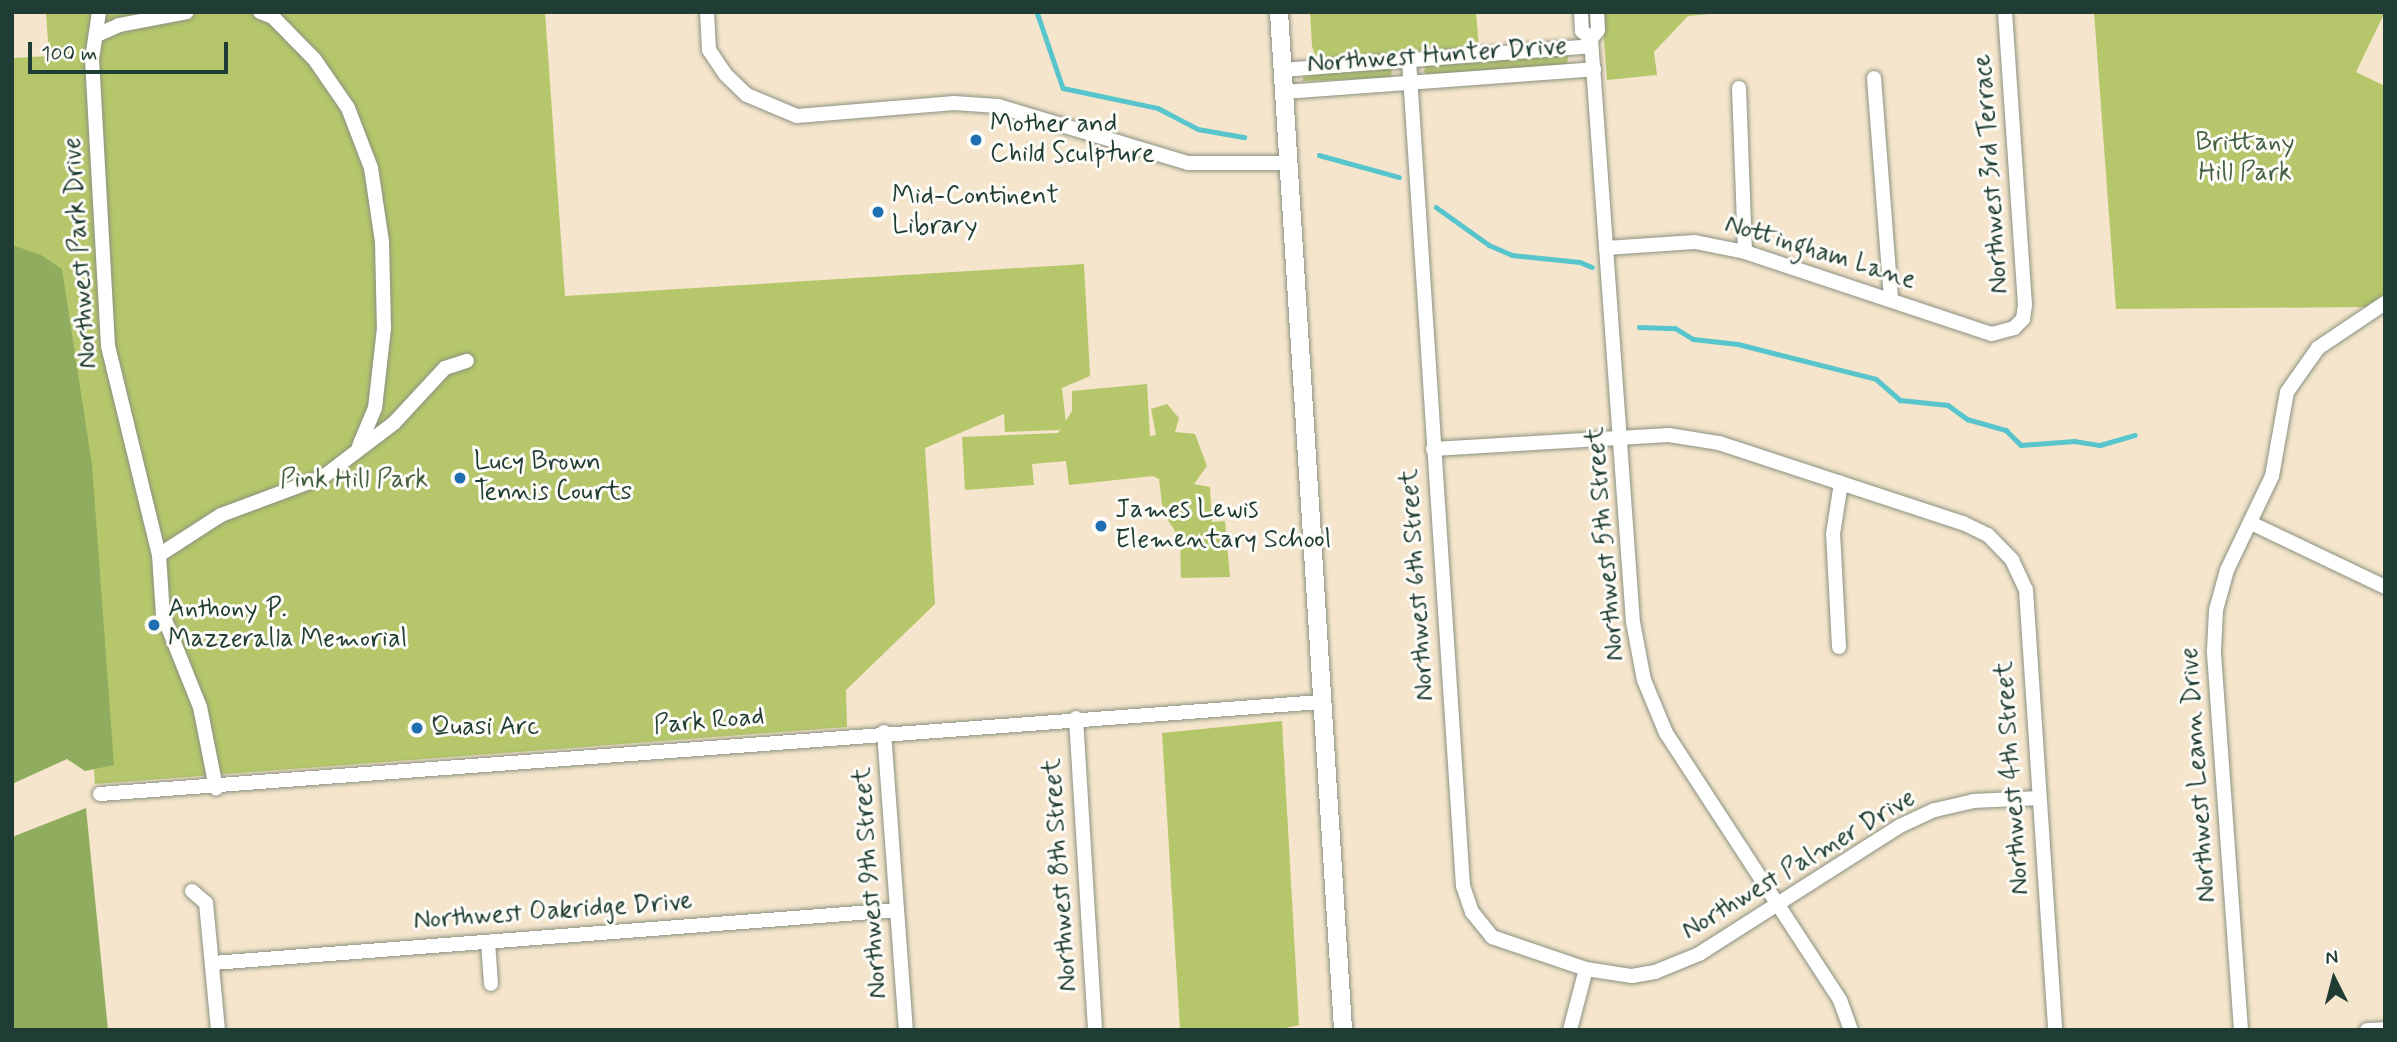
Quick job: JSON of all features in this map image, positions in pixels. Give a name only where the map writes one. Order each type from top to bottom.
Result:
[{"type":"main road","points":[[1279,12],[1343,1030]]},
{"type":"street","name":"Northwest Park Drive","points":[[99,12],[99,34],[92,59],[108,346],[159,555],[163,615],[200,707],[216,788]]},
{"type":"street","points":[[99,34],[119,25],[187,12]]},
{"type":"street","points":[[260,12],[273,17],[315,60],[348,108],[371,168],[382,242],[384,328],[375,408],[358,447]]},
{"type":"street","points":[[707,12],[709,50],[726,75],[747,95],[797,116],[954,103],[998,106],[1188,163],[1288,163]]},
{"type":"street","name":"Northwest 5th Street","points":[[1581,12],[1582,31],[1591,43],[1594,69],[1633,622],[1644,680],[1666,733],[1840,1000],[1851,1030]]},
{"type":"street","name":"Northwest 5th Street","points":[[1591,43],[1598,30],[1597,12]]},
{"type":"street","name":"Northwest 3rd Terrace","points":[[2005,12],[2025,306],[2023,319],[2014,328]]},
{"type":"street","name":"Northwest Hunter Drive","points":[[1282,70],[1591,43]]},
{"type":"street","name":"Northwest 6th Street","points":[[1409,60],[1463,886],[1472,912],[1492,937],[1586,969]]},
{"type":"street","name":"Northwest Hunter Drive","points":[[1284,92],[1594,69]]},
{"type":"street","points":[[1874,78],[1891,299]]},
{"type":"street","points":[[1739,88],[1745,252]]},
{"type":"street","name":"Nottingham Lane","points":[[1606,248],[1695,242],[1745,252],[1992,334],[2014,328]]},
{"type":"street","name":"Northwest Leann Drive","points":[[2241,1030],[2214,650],[2216,610],[2227,570],[2272,476],[2287,392],[2318,348],[2385,303]]},
{"type":"street","points":[[159,555],[221,514],[323,477],[358,447],[394,423],[445,368],[467,360]]},
{"type":"street","points":[[1433,449],[1670,435],[1719,443],[1841,483],[1833,534],[1839,647]]},
{"type":"street","name":"Northwest 4th Street","points":[[1841,483],[1963,523],[1988,535],[2012,560],[2026,590],[2055,1030]]},
{"type":"street","points":[[2251,523],[2385,587]]},
{"type":"street","name":"Park Road","points":[[100,794],[216,788],[884,732],[1322,702]]},
{"type":"street","name":"Northwest 8th Street","points":[[1076,718],[1096,1030]]},
{"type":"street","name":"Northwest 9th Street","points":[[884,732],[906,1030]]},
{"type":"street","name":"Northwest Palmer Drive","points":[[1586,969],[1632,976],[1677,967],[1900,826],[1935,810],[1973,801],[2039,798]]},
{"type":"street","points":[[192,891],[206,903],[218,1030]]},
{"type":"street","name":"Northwest Oakridge Drive","points":[[213,963],[897,910]]},
{"type":"street","points":[[488,942],[491,984]]},
{"type":"street","points":[[1570,1030],[1586,969]]},
{"type":"street","points":[[2367,1030],[2385,1029]]},
{"type":"green space","name":"Pink Hill Park","points":[[46,12],[545,12],[565,296],[1084,264],[1090,376],[1062,388],[1066,424],[1059,430],[1005,432],[1004,414],[925,448],[935,604],[846,690],[847,727],[95,784],[59,281],[12,269],[12,58],[49,56]]},
{"type":"green space","points":[[1310,12],[1476,12],[1479,47],[1325,60],[1315,55],[1312,46]]},
{"type":"green space","points":[[1602,12],[1731,12],[1688,16],[1654,52],[1657,75],[1607,80]]},
{"type":"green space","name":"Brittany Hill Park","points":[[2094,12],[2385,12],[2356,72],[2385,86],[2385,297],[2366,307],[2116,309]]},
{"type":"green space","points":[[1568,54],[1567,66],[1427,75],[1424,71],[1427,63]]},
{"type":"green space","points":[[1392,68],[1391,78],[1303,81],[1303,77],[1355,69]]},
{"type":"green space","points":[[12,245],[41,255],[62,269],[92,465],[114,765],[85,771],[67,759],[12,784]]},
{"type":"green space","points":[[1147,384],[1150,436],[1156,435],[1151,409],[1167,404],[1179,418],[1175,432],[1195,434],[1207,466],[1194,484],[1210,487],[1212,522],[1225,521],[1230,577],[1181,578],[1180,539],[1163,512],[1159,479],[1153,476],[1069,485],[1066,461],[1032,464],[1034,485],[965,490],[962,437],[1058,433],[1072,411],[1072,391]]},
{"type":"green space","points":[[1282,721],[1299,1025],[1277,1030],[1180,1030],[1162,733]]},
{"type":"green space","points":[[86,808],[108,1030],[12,1030],[12,837]]},
{"type":"waterway","points":[[1037,12],[1063,88],[1158,108],[1198,129],[1244,137]]},
{"type":"waterway","points":[[1319,155],[1399,177]]},
{"type":"waterway","points":[[1436,207],[1489,245],[1512,255],[1580,262],[1592,267]]},
{"type":"waterway","points":[[1639,327],[1675,328],[1693,339],[1738,344],[1876,379],[1900,400],[1948,405],[1967,419],[2006,430],[2021,445],[2074,441],[2100,445],[2135,435]]},
{"type":"place","name":"Mother and Child Sculpture","points":[[976,140]]},
{"type":"place","name":"Mid-Continent Library","points":[[878,212]]},
{"type":"place","name":"Lucy Brown Tennis Courts","points":[[460,478]]},
{"type":"place","name":"James Lewis Elementary School","points":[[1101,526]]},
{"type":"place","name":"Anthony P. Mazzeralla Memorial","points":[[154,625]]},
{"type":"place","name":"Quasi Arc","points":[[417,728]]}]
